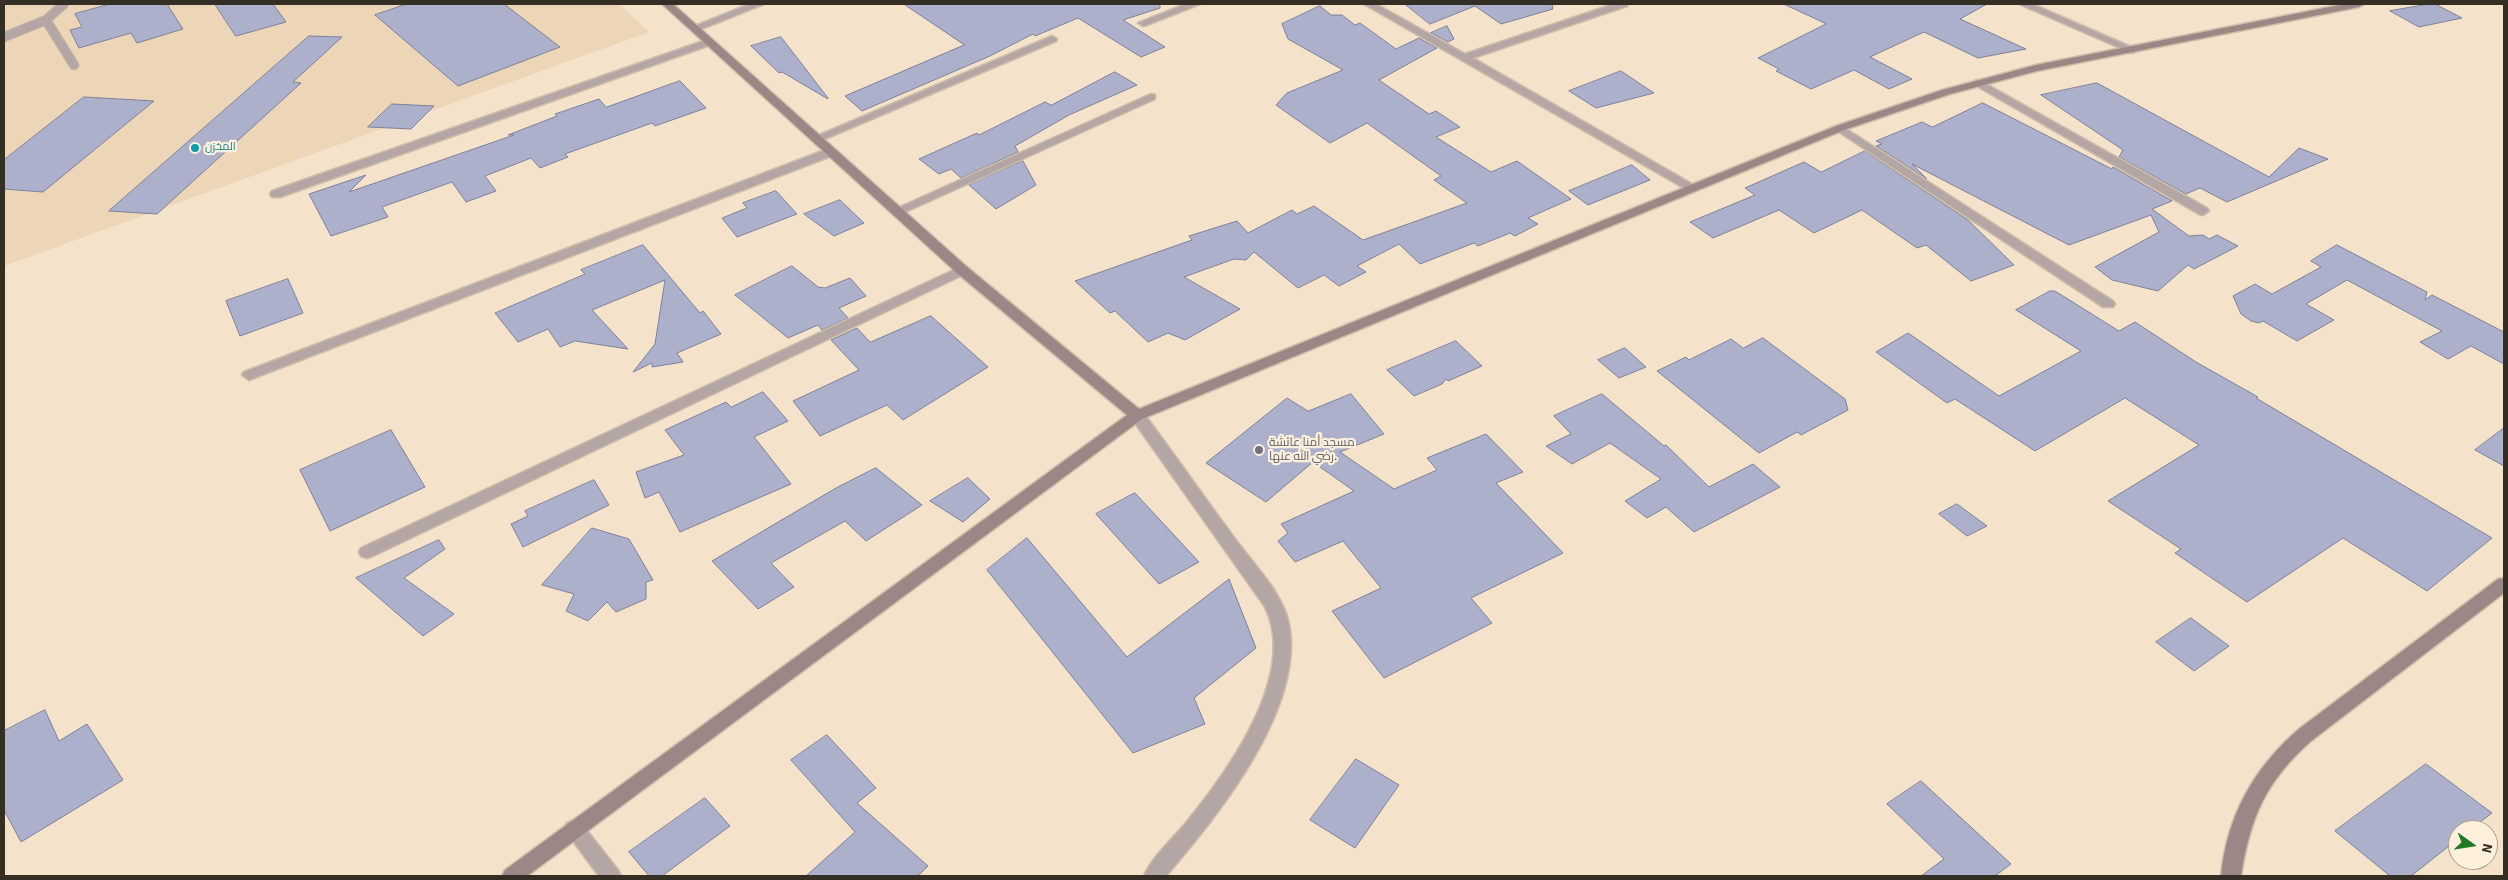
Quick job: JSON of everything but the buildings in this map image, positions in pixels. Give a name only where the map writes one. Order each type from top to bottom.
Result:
[{"type":"main road","points":[[667,4],[962,270],[1137,415]]},
{"type":"main road","points":[[512,876],[1137,415],[1840,128],[1979,83],[2069,61],[2133,50],[2359,4]]},
{"type":"main road","points":[[2231,876],[2240,833],[2256,792],[2278,760],[2305,735],[2504,584]]},
{"type":"street","points":[[695,28],[759,4]]},
{"type":"street","points":[[1143,23],[1195,4]]},
{"type":"street","points":[[1369,4],[1693,188]]},
{"type":"street","points":[[1463,58],[1623,4]]},
{"type":"street","points":[[2024,4],[2133,50]]},
{"type":"street","points":[[816,140],[1052,39]]},
{"type":"street","points":[[276,194],[709,42]]},
{"type":"street","points":[[1979,83],[2203,211]]},
{"type":"street","points":[[896,211],[1151,97]]},
{"type":"street","points":[[1840,128],[2108,304]]},
{"type":"street","points":[[249,375],[830,152]]},
{"type":"street","points":[[367,552],[962,270]]},
{"type":"street","points":[[1137,415],[1262,588],[1279,621],[1283,640],[1271,700],[1251,745],[1222,793],[1154,876]]},
{"type":"street","points":[[574,830],[611,876]]},
{"type":"lane","points":[[4,37],[46,20],[64,4]]},
{"type":"lane","points":[[46,20],[74,65]]},
{"type":"shaded area","points":[[4,4],[619,4],[649,32],[4,266]]},
{"type":"place","name":"المخزن","points":[[195,148]]},
{"type":"place","name":"مسجد أمنا عائشة رضي الله عنها.","points":[[1259,450]]}]
